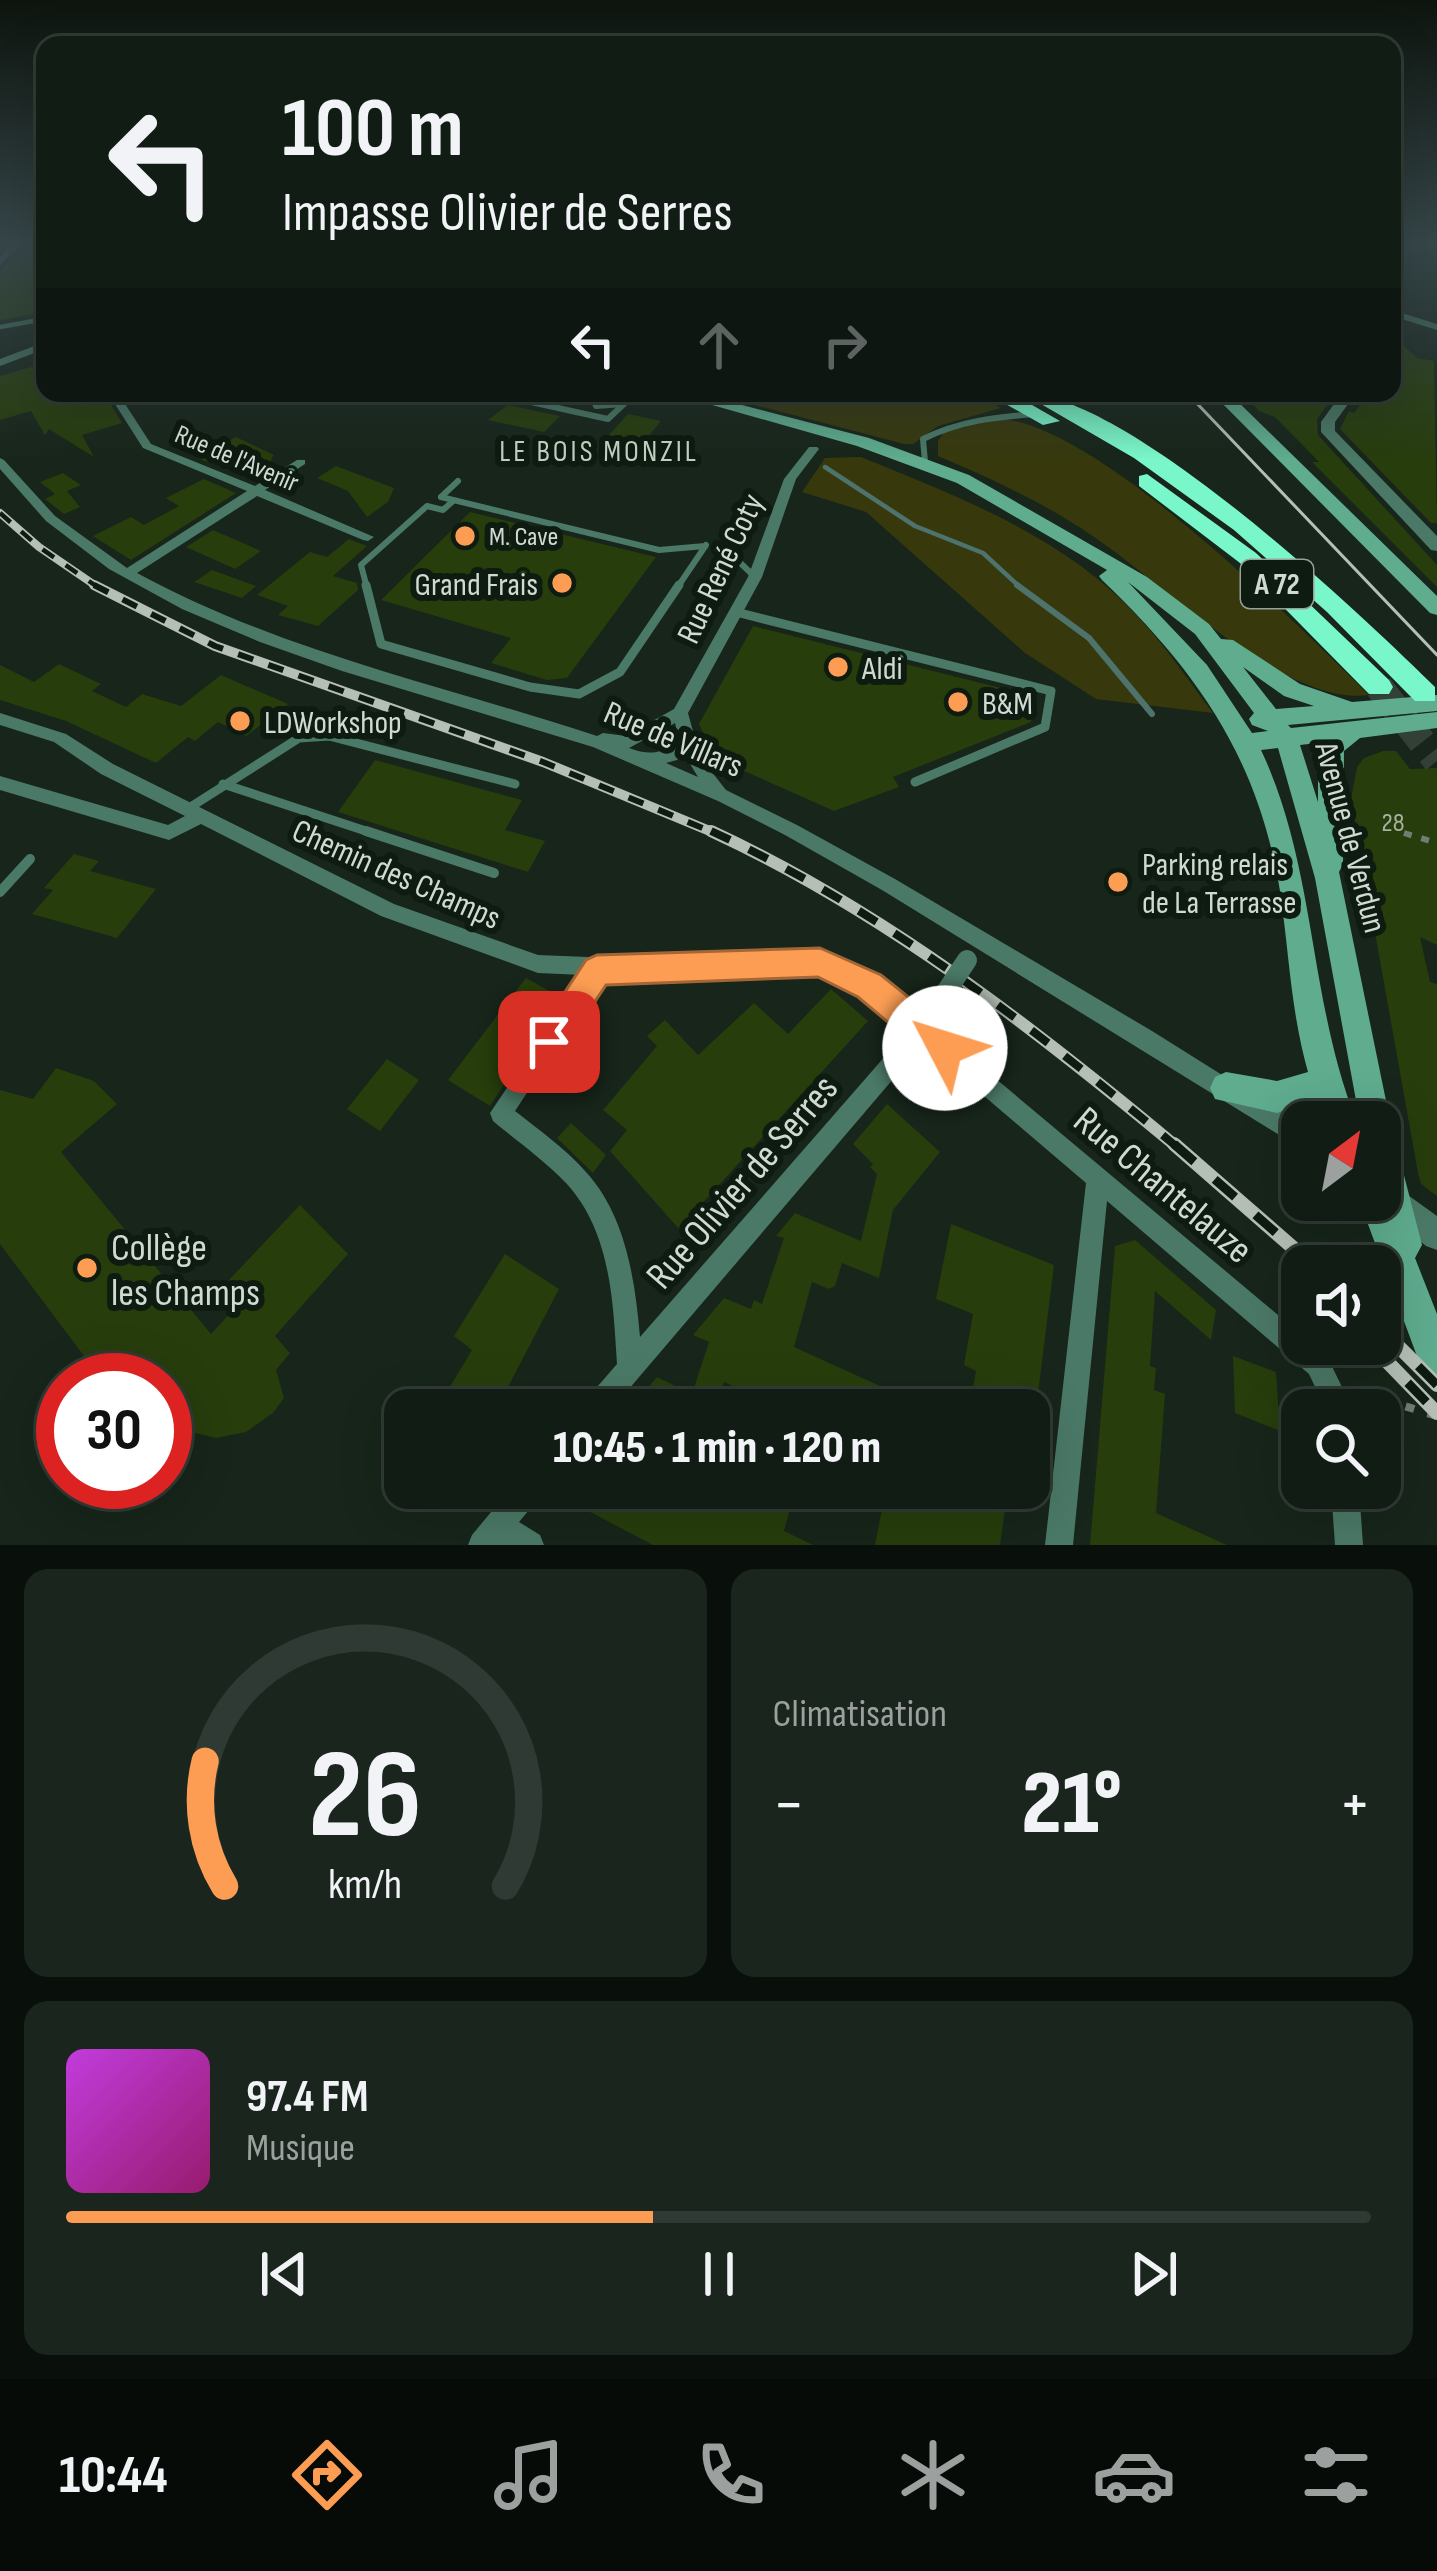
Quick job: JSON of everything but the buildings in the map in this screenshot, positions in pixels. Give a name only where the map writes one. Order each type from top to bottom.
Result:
[{"type":"highway","name":"A 72","points":[[1035,404],[1165,493],[1248,558],[1378,687]]},
{"type":"highway","name":"A 72","points":[[1035,404],[1143,454],[1238,520],[1345,613],[1431,698]]},
{"type":"main road","name":"Avenue de Verdun","points":[[712,402],[925,462],[1140,581],[1202,629],[1281,729],[1328,878],[1372,1101]]},
{"type":"main road","points":[[1229,402],[1437,608]]},
{"type":"main road","points":[[794,424],[813,449],[863,442]]},
{"type":"main road","name":"Avenue de Verdun","points":[[1057,531],[1135,599],[1191,659],[1243,731],[1287,861],[1324,1083],[1332,1101]]},
{"type":"main road","points":[[1202,629],[1292,690],[1354,722]]},
{"type":"main road","points":[[1328,878],[1333,842],[1330,758],[1335,746],[1354,722],[1431,698]]},
{"type":"main road","points":[[1243,731],[1437,720]]},
{"type":"main road","points":[[1226,1088],[1277,1097],[1324,1083]]},
{"type":"main road","points":[[1392,1221],[1433,1342]]},
{"type":"street","points":[[1402,316],[1437,327]]},
{"type":"street","points":[[0,363],[36,349]]},
{"type":"street","name":"Rue de l'Avenir","points":[[119,402],[147,446],[368,537]]},
{"type":"street","points":[[1342,402],[1328,422],[1328,432],[1437,546]]},
{"type":"street","name":"Rue René Coty","points":[[680,713],[755,577],[790,479],[813,449]]},
{"type":"street","name":"Rue de Villars","points":[[0,462],[22,493],[70,537],[136,581],[304,652],[585,738],[722,796],[891,882],[1281,1124]]},
{"type":"street","points":[[127,574],[301,462]]},
{"type":"street","points":[[585,738],[628,742],[680,713],[693,759],[722,796]]},
{"type":"street","name":"Chemin des Champs","points":[[0,719],[60,738],[106,769],[428,927],[538,964],[597,970],[820,963],[869,986],[921,1029]]},
{"type":"street","points":[[639,761],[671,756],[687,742]]},
{"type":"street","points":[[0,783],[169,833],[196,811]]},
{"type":"street","name":"Rue Olivier de Serres","points":[[612,1389],[921,1029],[981,939]]},
{"type":"street","points":[[597,970],[501,1113],[585,1188],[610,1240],[626,1292],[630,1368]]},
{"type":"street","name":"Rue Chantelauze","points":[[921,1029],[1318,1365],[1330,1389]]},
{"type":"street","points":[[1059,1545],[1098,1180]]},
{"type":"street","points":[[1401,1209],[1437,1235]]},
{"type":"street","points":[[512,1509],[490,1535],[530,1545]]},
{"type":"street","points":[[1346,1509],[1348,1545]]},
{"type":"lane","points":[[0,327],[36,321]]},
{"type":"lane","points":[[529,402],[608,419],[625,402]]},
{"type":"lane","points":[[552,402],[556,408]]},
{"type":"lane","points":[[595,402],[596,406],[625,402]]},
{"type":"lane","points":[[925,462],[923,439],[935,432],[1035,404]]},
{"type":"lane","points":[[453,501],[443,510],[428,506],[361,565],[381,644],[530,687],[579,694],[620,672],[706,545],[659,550],[441,497],[458,481]]},
{"type":"lane","points":[[732,555],[755,577]]},
{"type":"lane","points":[[736,612],[1051,691],[1045,727],[914,782]]},
{"type":"lane","points":[[196,811],[223,784],[299,738],[329,736],[515,784]]},
{"type":"lane","points":[[223,784],[494,873]]},
{"type":"lane","points":[[0,892],[30,859]]},
{"type":"path","points":[[1404,832],[1437,843]]},
{"type":"path","points":[[1401,1405],[1437,1416]]},
{"type":"shaded area","points":[[743,402],[989,402],[1001,408],[938,426],[913,444]]},
{"type":"shaded area","points":[[1000,419],[1041,429],[1140,490],[1246,578],[1369,695],[1336,693],[1300,682],[1263,662],[1075,525],[1018,492],[938,456],[938,441],[944,432]]},
{"type":"shaded area","points":[[861,457],[1009,522],[1079,564],[1139,618],[1213,713],[1096,699],[1025,653],[866,512],[802,492],[825,458]]},
{"type":"waterway","points":[[825,467],[915,526],[983,553],[1021,588]]},
{"type":"waterway","points":[[1017,585],[1021,588]]},
{"type":"waterway","points":[[1021,588],[1089,638],[1152,714]]},
{"type":"tunnel","points":[[1379,687],[1437,761]]},
{"type":"tram line","points":[[1196,402],[1437,655]]},
{"type":"railway","points":[[0,513],[96,586]]},
{"type":"railway","points":[[96,586],[215,646],[543,762],[717,834]]},
{"type":"railway","points":[[711,831],[896,934],[1011,1015],[1177,1147]]},
{"type":"railway","points":[[1174,1144],[1290,1245]]},
{"type":"railway","points":[[1401,1349],[1437,1385]]},
{"type":"railway","points":[[1390,1365],[1437,1413]]},
{"type":"place","name":"M. Cave","points":[[465,536]]},
{"type":"place","name":"Grand Frais","points":[[562,583]]},
{"type":"place","name":"Aldi","points":[[838,667]]},
{"type":"place","name":"B&M","points":[[958,702]]},
{"type":"place","name":"LDWorkshop","points":[[240,721]]},
{"type":"place","name":"Parking relais de La Terrasse","points":[[1118,882]]},
{"type":"place","name":"Collège les Champs","points":[[87,1268]]},
{"type":"district","name":"LE BOIS MONZIL","points":[[599,451]]},
{"type":"route","points":[[549,1042],[597,970],[820,963],[869,986],[945,1048]]}]
